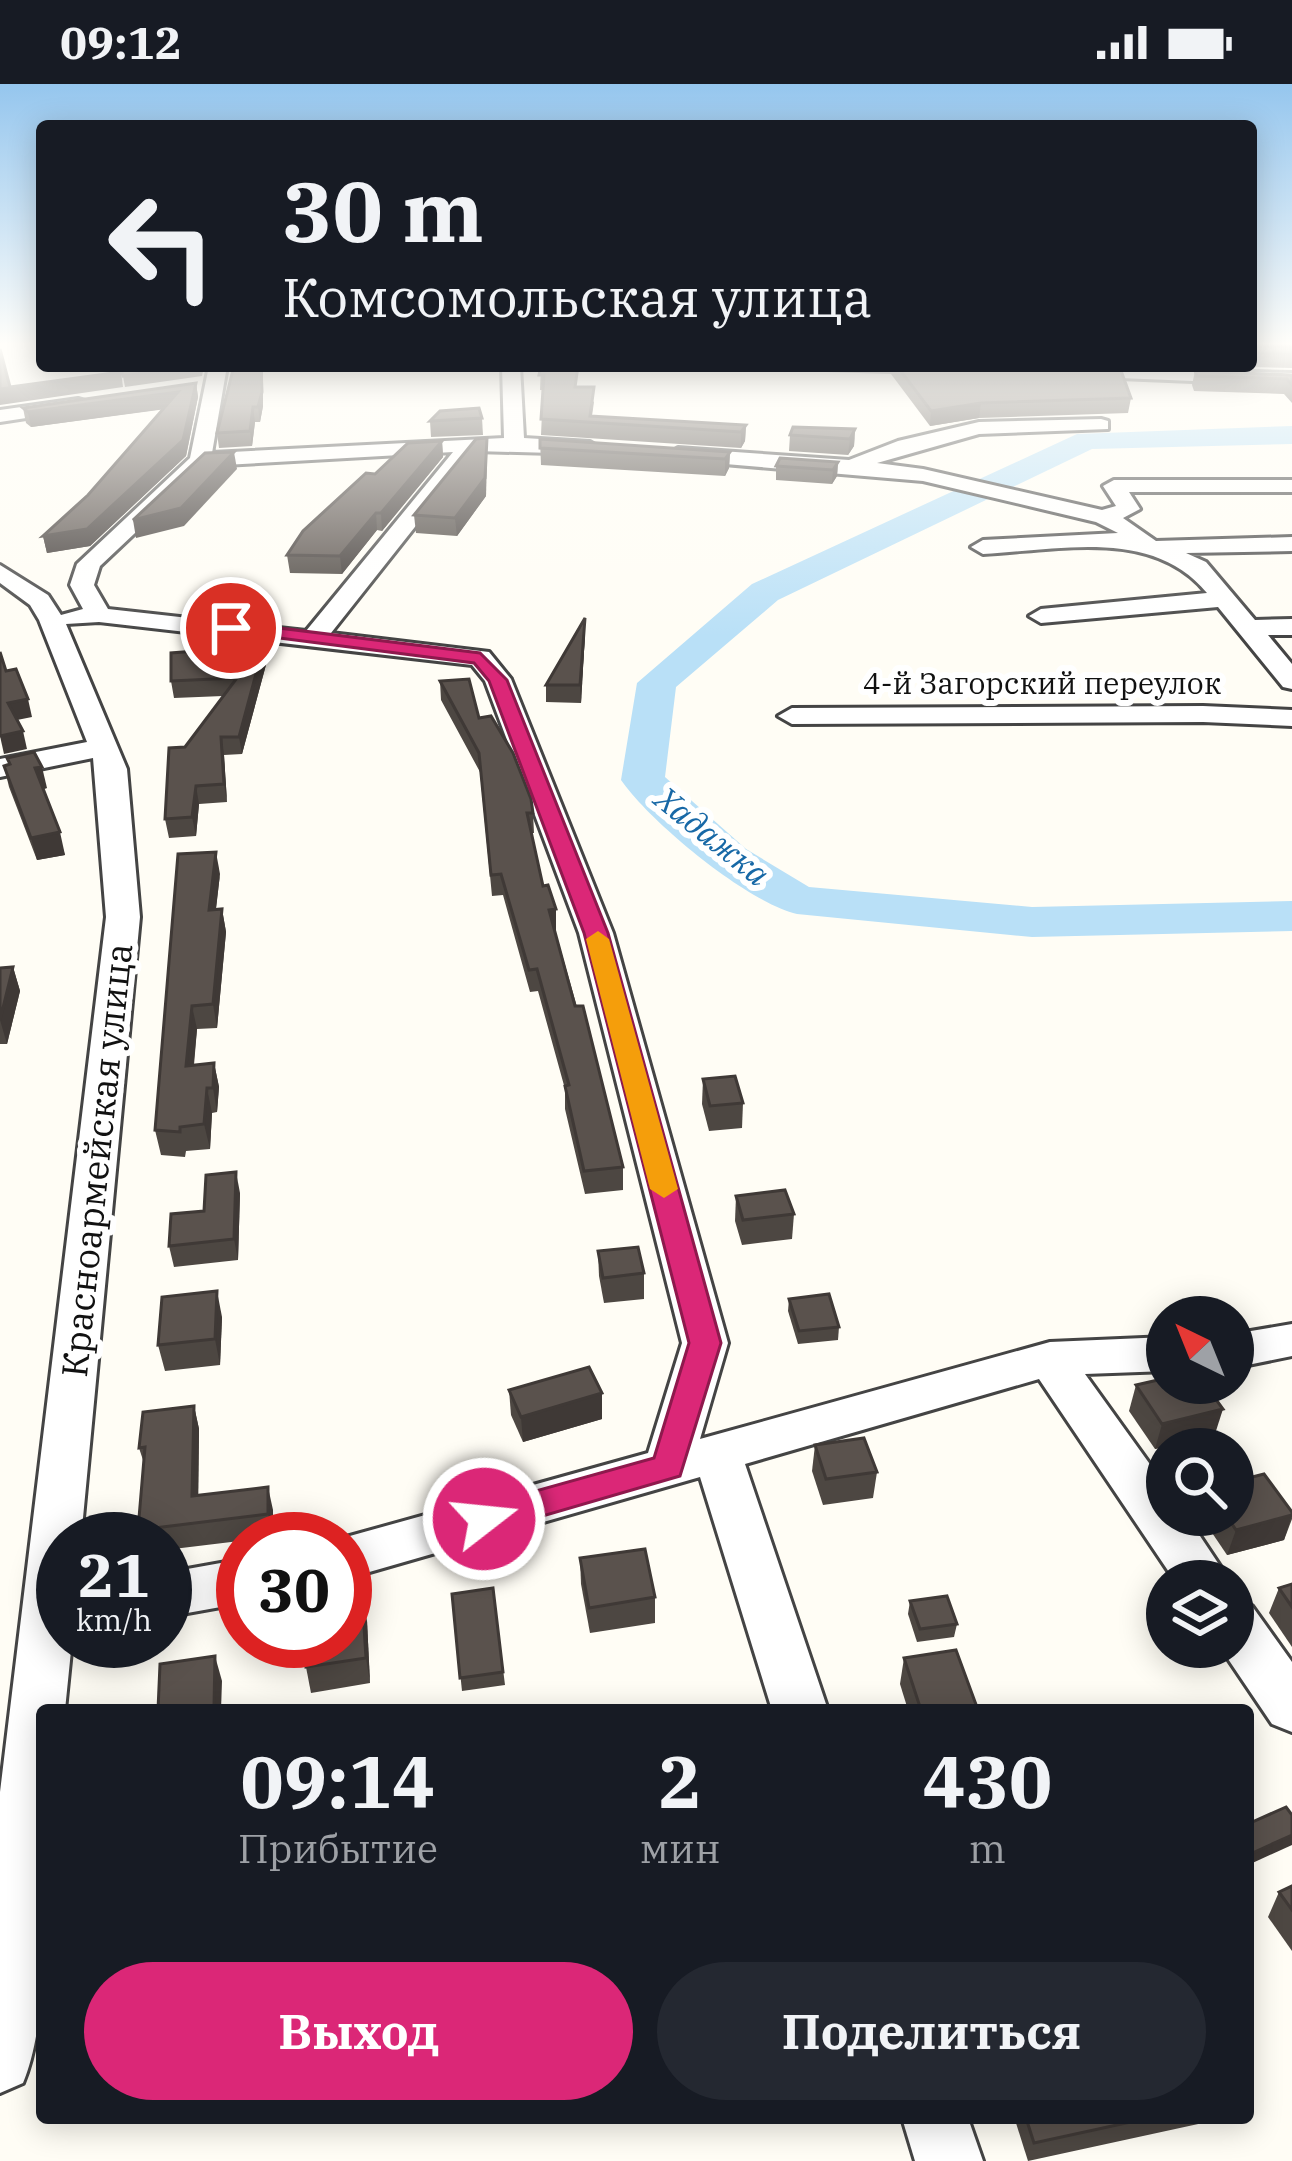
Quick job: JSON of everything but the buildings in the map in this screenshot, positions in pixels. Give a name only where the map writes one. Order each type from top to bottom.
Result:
[{"type":"street","points":[[99,615],[82,585],[89,564],[200,460],[202,443]]},
{"type":"street","points":[[200,460],[514,443],[604,449]]},
{"type":"street","points":[[851,466],[914,443]]},
{"type":"street","points":[[313,639],[468,447]]},
{"type":"street","points":[[649,452],[851,466],[964,483],[1103,517],[1127,527],[1132,539]]},
{"type":"street","points":[[1103,517],[1129,509],[1114,486],[1292,486]]},
{"type":"street","points":[[983,547],[1132,539],[1158,547],[1198,567],[1292,681]]},
{"type":"street","points":[[1158,547],[1292,544]]},
{"type":"street","points":[[0,572],[39,600],[52,620],[150,617],[480,658],[498,680],[596,933],[705,1343],[668,1467]]},
{"type":"street","points":[[1041,616],[1223,599]]},
{"type":"street","name":"Красноармейская улица","points":[[52,620],[112,769],[123,917],[64,1512]]},
{"type":"street","points":[[1245,628],[1292,627]]},
{"type":"street","name":"4-й Загорский переулок","points":[[792,716],[1203,713],[1292,718]]},
{"type":"street","points":[[0,768],[104,747]]},
{"type":"street","points":[[1254,1347],[1292,1340]]},
{"type":"street","points":[[372,1550],[1050,1359],[1146,1355]]},
{"type":"street","points":[[1050,1359],[1189,1560]]},
{"type":"street","points":[[718,1456],[798,1704]]},
{"type":"street","points":[[1254,1652],[1292,1707]]},
{"type":"street","name":"Красноармейская улица","points":[[43,1704],[47,1668]]},
{"type":"street","name":"Красноармейская улица","points":[[0,2060],[36,1763]]},
{"type":"street","points":[[937,2124],[949,2161]]},
{"type":"waterway","name":"Хадажка","points":[[1081,443],[765,592],[657,683],[643,780],[730,859],[797,900],[1032,922],[1292,916]]},
{"type":"slow traffic","points":[[598,939],[664,1189]]},
{"type":"route","points":[[231,628],[480,658],[498,680],[596,933],[705,1343],[668,1467],[484,1519]]}]
